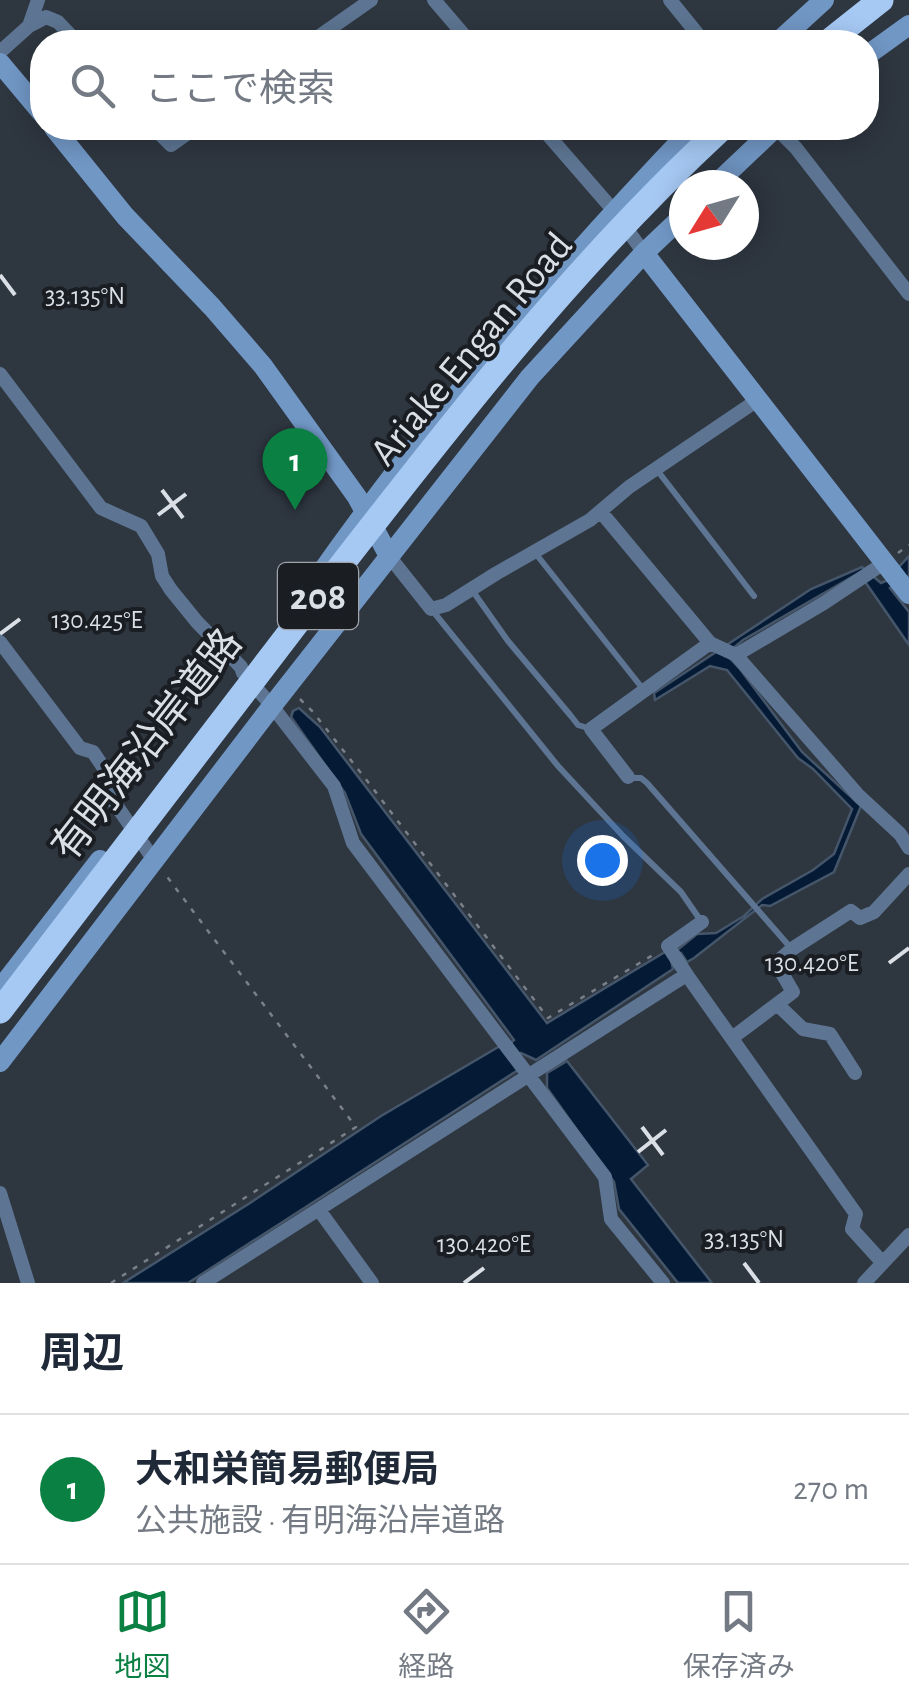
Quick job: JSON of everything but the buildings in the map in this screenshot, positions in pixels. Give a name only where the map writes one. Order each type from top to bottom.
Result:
[{"type":"highway","points":[[834,30],[870,0]]},
{"type":"highway","points":[[843,30],[881,0]]},
{"type":"highway","name":"Ariake Engan Road","points":[[0,1011],[501,362],[652,195],[709,140]]},
{"type":"main road","points":[[791,30],[824,0]]},
{"type":"main road","points":[[879,47],[909,25]]},
{"type":"main road","points":[[4,72],[30,99]]},
{"type":"main road","points":[[64,140],[126,216],[263,366],[365,510],[389,556]]},
{"type":"main road","name":"有明海沿岸道路","points":[[5,982],[243,673],[279,632],[365,510],[492,349],[682,140]]},
{"type":"main road","points":[[731,170],[762,140]]},
{"type":"main road","name":"有明海沿岸道路","points":[[0,1062],[286,687],[530,377],[669,229]]},
{"type":"main road","points":[[644,253],[909,594]]},
{"type":"main road","points":[[492,349],[530,377]]},
{"type":"street","points":[[22,0],[31,21]]},
{"type":"street","points":[[0,52],[31,21],[38,0]]},
{"type":"street","points":[[329,30],[371,0]]},
{"type":"street","points":[[434,0],[460,30]]},
{"type":"street","points":[[670,0],[694,30]]},
{"type":"street","points":[[31,21],[52,18],[64,30]]},
{"type":"street","points":[[552,140],[614,211],[644,253]]},
{"type":"street","points":[[788,140],[909,294]]},
{"type":"street","points":[[0,374],[100,508],[141,526],[158,554],[162,576],[171,590],[196,622],[241,667],[334,786],[353,843],[605,1177],[612,1220],[663,1283]]},
{"type":"street","points":[[389,556],[431,609],[446,605],[600,512],[629,487],[759,400]]},
{"type":"street","points":[[600,512],[710,643],[736,655],[858,796],[900,834],[909,848]]},
{"type":"street","points":[[736,655],[884,563]]},
{"type":"street","points":[[0,642],[80,748],[94,752],[116,786],[114,802],[154,860]]},
{"type":"street","points":[[628,777],[591,728],[710,643]]},
{"type":"street","points":[[732,1038],[793,992],[776,962],[851,911],[860,918],[874,912],[909,874]]},
{"type":"street","points":[[702,922],[668,946],[856,1214],[852,1229],[882,1262]]},
{"type":"street","points":[[202,1283],[677,980],[689,978]]},
{"type":"street","points":[[5,982],[47,1000]]},
{"type":"street","points":[[778,1005],[802,1029],[830,1034],[855,1073]]},
{"type":"street","points":[[0,1192],[28,1283]]},
{"type":"street","points":[[319,1210],[372,1283]]},
{"type":"street","points":[[864,1283],[909,1235]]},
{"type":"lane","points":[[657,469],[754,596]]},
{"type":"lane","points":[[534,552],[644,690]]},
{"type":"lane","points":[[471,589],[578,725],[591,728]]},
{"type":"lane","points":[[431,609],[558,766],[681,892],[702,922]]},
{"type":"lane","points":[[628,777],[647,783],[792,949]]},
{"type":"path","points":[[286,687],[313,712],[548,1018],[668,946]]},
{"type":"path","points":[[110,1283],[356,1126],[154,860]]},
{"type":"water","points":[[909,556],[909,576],[890,588],[909,612],[909,645],[859,573],[743,640],[726,654],[802,752],[861,806],[834,872],[770,906],[762,905],[687,962],[681,953],[671,960],[673,969],[536,1060],[521,1053],[514,1058],[518,1070],[188,1283],[123,1283],[381,1116],[514,1040],[361,834],[345,793],[291,717],[293,711],[299,708],[320,727],[547,1023],[665,952],[670,956],[697,934],[716,933],[834,854],[852,809],[798,758],[727,670],[710,666],[655,700],[654,693],[811,589],[862,567],[881,583]]},
{"type":"water","points":[[567,1061],[648,1165],[631,1179],[712,1283],[678,1283],[619,1209],[614,1182],[547,1088],[547,1073]]},
{"type":"place","name":"大和栄簡易郵便局","points":[[295,510]]}]
